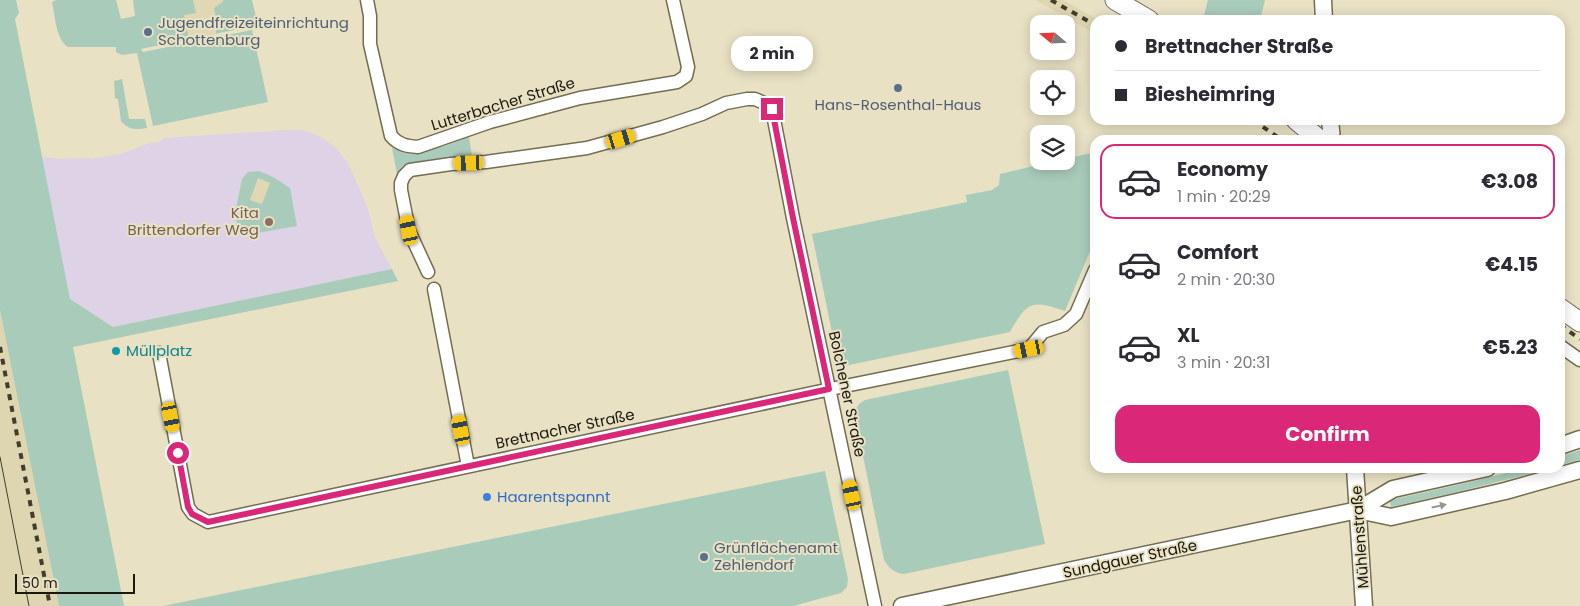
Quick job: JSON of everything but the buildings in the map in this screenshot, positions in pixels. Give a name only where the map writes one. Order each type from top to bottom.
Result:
[{"type":"main road","points":[[1115,0],[1140,15]]},
{"type":"main road","points":[[1302,125],[1314,135]]},
{"type":"main road","points":[[1565,312],[1580,322]]},
{"type":"street","name":"Lutterbacher Straße","points":[[367,0],[370,16],[370,44],[391,136],[397,143],[418,147],[490,122],[580,98],[677,82],[686,76],[688,67],[673,0]]},
{"type":"street","points":[[1323,0],[1324,15]]},
{"type":"street","name":"Bolchener Straße","points":[[428,272],[409,230],[401,190],[404,176],[410,170],[587,148],[663,127],[702,114],[726,103],[747,99],[755,99],[764,103],[772,109],[793,218],[875,606]]},
{"type":"street","name":"Brettnacher Straße","points":[[159,353],[188,507],[192,514],[208,522],[829,389],[1029,349],[1043,332],[1064,326],[1076,314],[1090,282]]},
{"type":"street","points":[[434,289],[468,466]]},
{"type":"street","points":[[1565,350],[1580,360]]},
{"type":"street","points":[[1565,444],[1580,439]]},
{"type":"street","name":"Sundgauer Straße","points":[[1358,510],[1391,517],[1496,493],[1580,470]]},
{"type":"street","name":"Mühlenstraße","points":[[1355,473],[1364,606]]},
{"type":"street","name":"Sundgauer Straße","points":[[902,606],[1358,510],[1393,489],[1465,473]]},
{"type":"shaded area","points":[[1036,0],[1063,0],[1090,15],[1090,31],[1075,22],[1075,15],[1062,15]]},
{"type":"shaded area","name":"Kita Brittendorfer Weg","points":[[303,130],[319,136],[334,146],[348,163],[367,206],[375,238],[392,269],[113,327],[70,299],[42,157],[91,159],[121,154],[150,143],[159,142],[164,138]]},
{"type":"shaded area","points":[[0,310],[59,606],[0,606]]},
{"type":"green space","points":[[0,0],[16,0],[19,13],[15,19],[70,299],[113,327],[392,269],[398,281],[73,347],[124,606],[59,606],[0,310]]},
{"type":"green space","points":[[56,0],[116,0],[121,19],[135,16],[133,0],[252,0],[258,25],[141,49],[143,52],[252,30],[268,102],[153,126],[137,53],[122,55],[116,52],[116,47],[68,47],[64,44],[58,33],[52,2]]},
{"type":"green space","points":[[1208,0],[1265,0],[1261,15],[1204,15]]},
{"type":"green space","points":[[122,79],[129,119],[145,119],[147,128],[133,129],[121,121],[118,99],[115,98],[114,81]]},
{"type":"green space","points":[[469,137],[472,156],[444,158],[410,166],[398,179],[392,148],[409,153],[445,146]]},
{"type":"green space","points":[[1090,153],[1090,251],[1065,311],[1037,304],[1026,309],[1021,314],[1010,332],[839,367],[812,234],[967,202],[966,195],[992,190],[999,185],[1000,174],[1030,167],[1030,170],[1075,170],[1075,157]]},
{"type":"green space","points":[[259,171],[290,188],[297,226],[240,236],[235,214],[242,179],[248,172]]},
{"type":"green space","points":[[1008,370],[1045,544],[904,574],[895,571],[884,560],[855,416],[857,406],[865,400]]},
{"type":"green space","points":[[1580,450],[1580,460],[1565,464],[1565,455]]},
{"type":"green space","points":[[825,471],[848,579],[847,587],[841,593],[793,606],[163,606]]},
{"type":"green space","points":[[1506,473],[1533,473],[1391,507],[1390,500]]},
{"type":"sand","points":[[193,0],[223,0],[214,8],[216,34],[189,40],[184,15],[196,13]]},
{"type":"sand","points":[[258,178],[270,183],[262,204],[250,200]]},
{"type":"tram line","points":[[0,457],[29,606]]},
{"type":"railway","points":[[1051,0],[1090,22]]},
{"type":"railway","points":[[1260,125],[1275,135]]},
{"type":"railway","points":[[1565,328],[1580,339]]},
{"type":"railway","points":[[0,347],[50,606]]},
{"type":"place","name":"Jugendfreizeiteinrichtung Schottenburg","points":[[148,32]]},
{"type":"place","name":"Hans-Rosenthal-Haus","points":[[898,88]]},
{"type":"place","name":"Kita Brittendorfer Weg","points":[[269,222]]},
{"type":"place","name":"Müllplatz","points":[[116,351]]},
{"type":"place","name":"Haarentspannt","points":[[487,497]]},
{"type":"place","name":"Grünflächenamt Zehlendorf","points":[[704,557]]},
{"type":"route","points":[[178,453],[188,507],[192,514],[208,522],[829,389],[772,109]]}]
